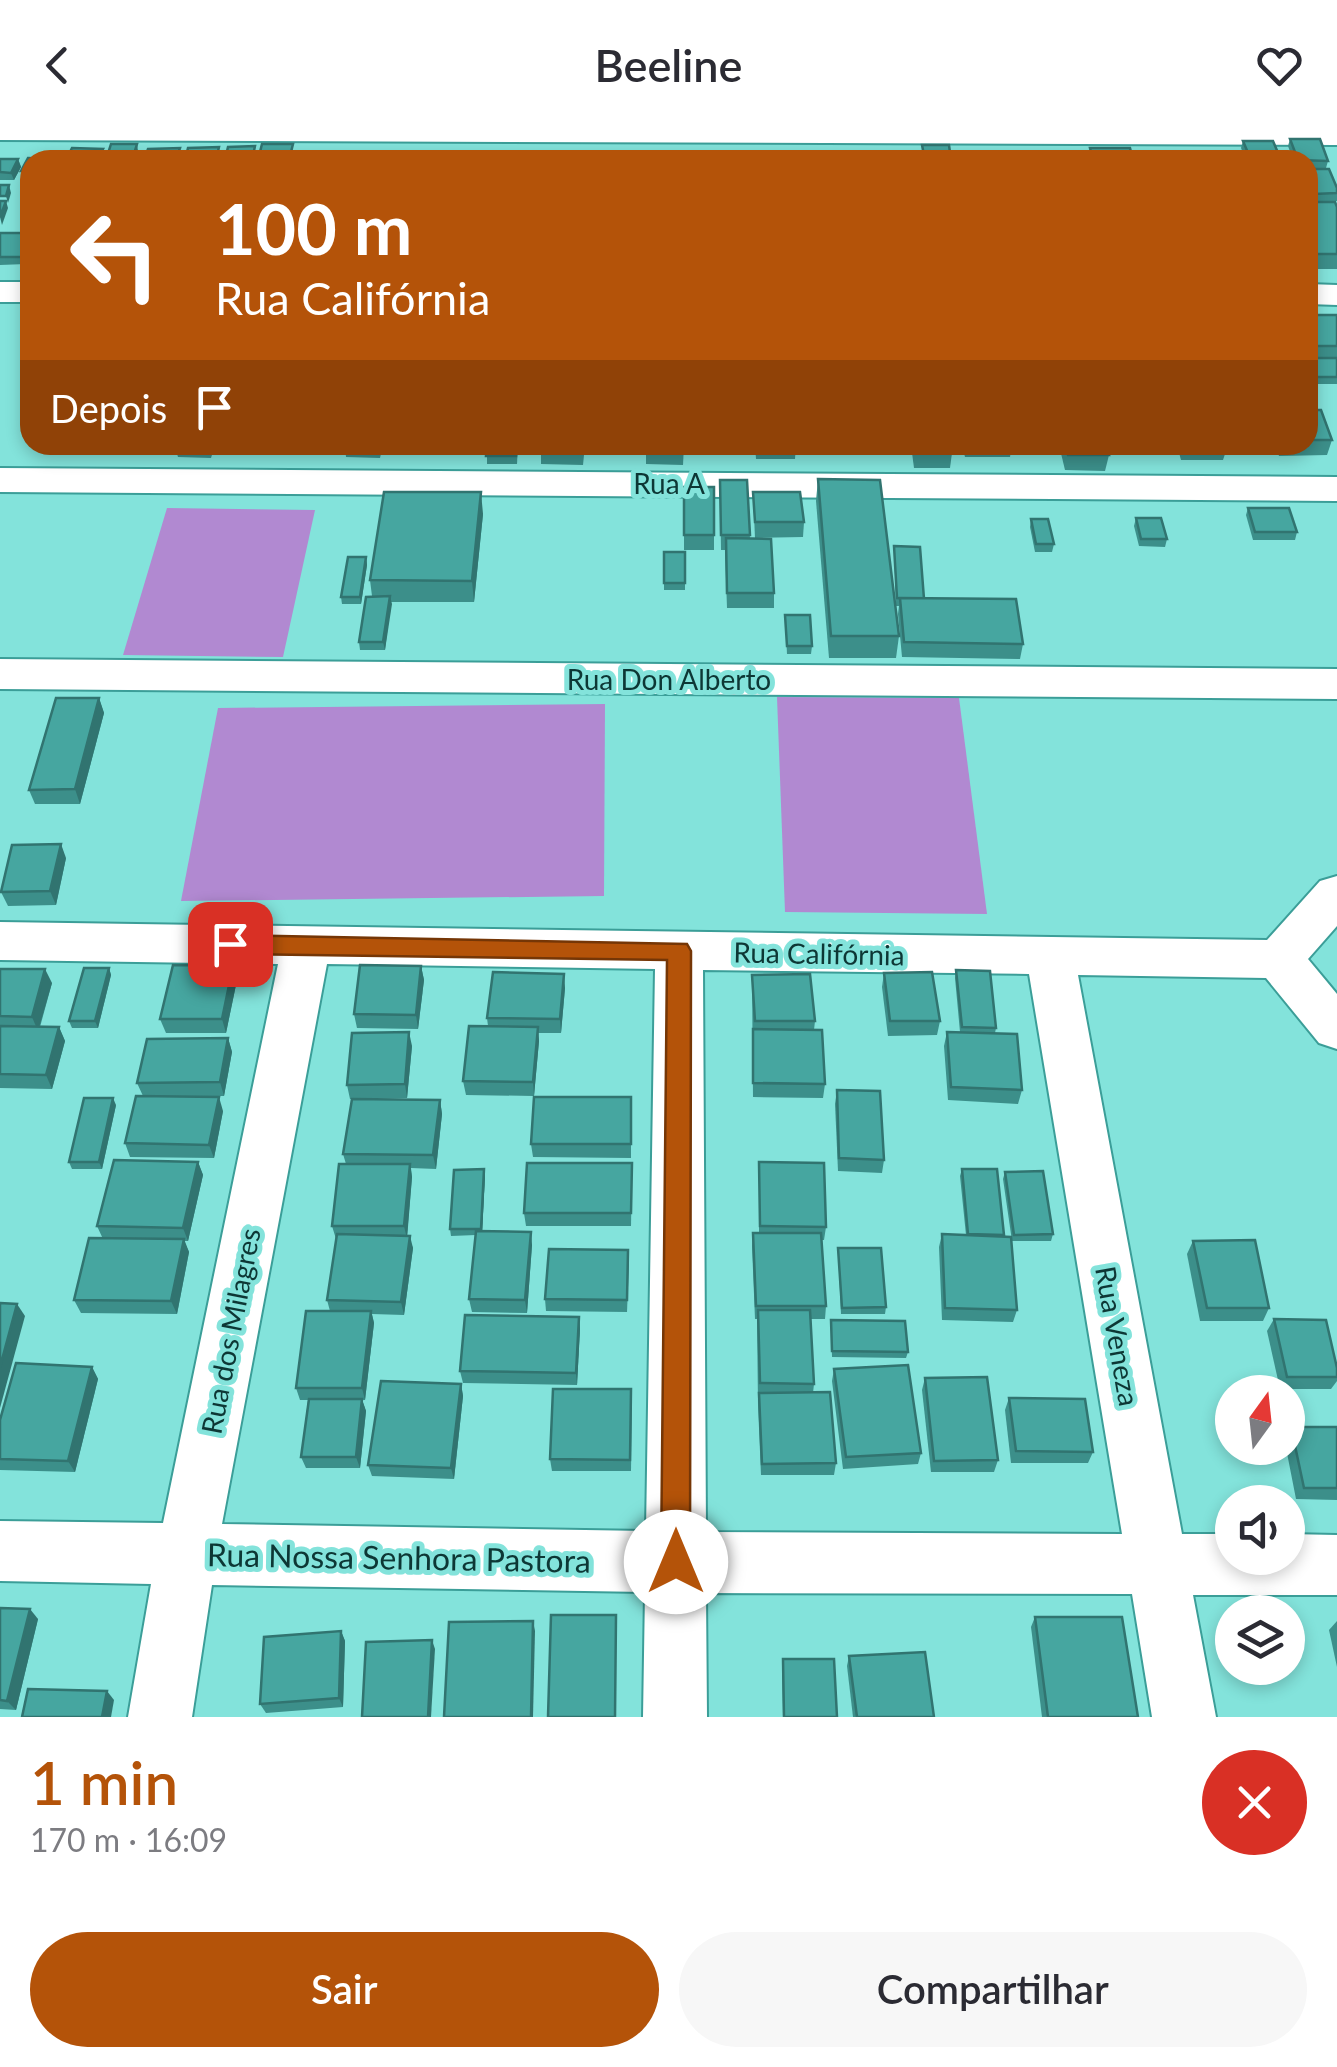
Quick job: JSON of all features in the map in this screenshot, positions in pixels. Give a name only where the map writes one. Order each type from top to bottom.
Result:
[{"type":"street","points":[[0,131],[366,141],[1059,141],[1337,136]]},
{"type":"street","name":"Rua A","points":[[0,480],[298,462],[1155,473],[1337,488]]},
{"type":"street","name":"Rua Don Alberto","points":[[2,680],[1337,684]]},
{"type":"street","points":[[1337,894],[1279,959],[1337,1028]]},
{"type":"street","name":"Rua Califórnia","points":[[0,941],[1279,959]]},
{"type":"street","name":"Rua dos Milagres","points":[[160,1717],[187,1552],[306,946]]},
{"type":"street","points":[[675,1717],[679,951]]},
{"type":"street","name":"Rua Veneza","points":[[1050,956],[1184,1717]]},
{"type":"street","name":"Rua Nossa Senhora Pastora","points":[[0,1551],[676,1562],[1337,1565]]},
{"type":"shaded area","points":[[167,508],[315,510],[283,657],[123,655]]},
{"type":"shaded area","points":[[777,697],[959,698],[987,914],[785,912]]},
{"type":"shaded area","points":[[605,704],[604,896],[181,901],[218,708]]},
{"type":"building","points":[[1290,139],[1320,139],[1328,161],[1318,161],[1318,150],[1294,150]]},
{"type":"building","points":[[1243,141],[1273,141],[1277,150],[1247,150]]},
{"type":"building","points":[[111,144],[137,144],[135,150],[109,150]]},
{"type":"building","points":[[262,144],[293,144],[292,150],[260,150]]},
{"type":"building","points":[[922,145],[949,145],[950,150],[923,150]]},
{"type":"building","points":[[255,146],[254,150],[227,150]]},
{"type":"building","points":[[219,147],[218,150],[188,148]]},
{"type":"building","points":[[1090,148],[1130,150],[1090,150]]},
{"type":"building","points":[[0,159],[18,159],[11,173],[0,172]]},
{"type":"building","points":[[1318,169],[1329,169],[1337,193],[1318,194]]},
{"type":"building","points":[[0,185],[9,185],[6,196],[0,196]]},
{"type":"building","points":[[1318,202],[1335,202],[1337,207],[1337,254],[1318,254]]},
{"type":"building","points":[[0,233],[20,233],[20,257],[0,257]]},
{"type":"building","points":[[1318,315],[1337,315],[1337,346],[1318,346]]},
{"type":"building","points":[[1318,358],[1337,358],[1337,377],[1318,377]]},
{"type":"building","points":[[1318,410],[1321,410],[1332,440],[1318,440]]},
{"type":"building","points":[[818,479],[880,480],[899,636],[831,636]]},
{"type":"building","points":[[720,480],[747,480],[750,535],[721,535]]},
{"type":"building","points":[[684,487],[714,487],[714,535],[684,535]]},
{"type":"building","points":[[384,492],[481,492],[472,581],[370,580]]},
{"type":"building","points":[[753,492],[800,492],[804,522],[755,522]]},
{"type":"building","points":[[1248,508],[1289,508],[1297,532],[1255,532]]},
{"type":"building","points":[[1136,518],[1161,518],[1167,539],[1141,539]]},
{"type":"building","points":[[1031,519],[1048,519],[1054,544],[1036,544]]},
{"type":"building","points":[[726,538],[771,539],[774,593],[727,593]]},
{"type":"building","points":[[894,546],[920,547],[924,599],[897,598]]},
{"type":"building","points":[[664,552],[685,552],[685,583],[664,583]]},
{"type":"building","points":[[348,557],[366,557],[360,597],[341,597]]},
{"type":"building","points":[[390,596],[383,642],[359,642],[366,597]]},
{"type":"building","points":[[900,598],[1016,599],[1023,644],[904,642]]},
{"type":"building","points":[[785,615],[810,615],[812,646],[787,646]]},
{"type":"building","points":[[56,698],[99,698],[75,789],[29,790]]},
{"type":"building","points":[[61,844],[50,891],[1,892],[12,845]]},
{"type":"building","points":[[173,965],[233,966],[222,1019],[160,1019]]},
{"type":"building","points":[[360,965],[421,966],[416,1015],[354,1014]]},
{"type":"building","points":[[84,968],[109,968],[95,1021],[69,1021]]},
{"type":"building","points":[[0,969],[45,969],[32,1017],[0,1016]]},
{"type":"building","points":[[956,970],[990,971],[996,1028],[962,1027]]},
{"type":"building","points":[[493,972],[564,974],[560,1019],[487,1018]]},
{"type":"building","points":[[932,972],[940,1021],[890,1021],[884,973]]},
{"type":"building","points":[[810,974],[815,1021],[755,1021],[752,975]]},
{"type":"building","points":[[0,1026],[59,1027],[46,1075],[0,1074]]},
{"type":"building","points":[[469,1026],[538,1027],[533,1082],[463,1081]]},
{"type":"building","points":[[753,1029],[822,1030],[825,1084],[753,1083]]},
{"type":"building","points":[[409,1032],[405,1084],[347,1085],[352,1033]]},
{"type":"building","points":[[947,1032],[1017,1034],[1022,1090],[951,1087]]},
{"type":"building","points":[[228,1038],[220,1082],[137,1083],[147,1039]]},
{"type":"building","points":[[837,1090],[880,1091],[884,1160],[839,1158]]},
{"type":"building","points":[[136,1096],[219,1097],[209,1145],[125,1143]]},
{"type":"building","points":[[534,1097],[631,1097],[631,1144],[531,1144]]},
{"type":"building","points":[[84,1098],[113,1098],[99,1162],[69,1162]]},
{"type":"building","points":[[352,1099],[440,1100],[433,1155],[343,1154]]},
{"type":"building","points":[[114,1160],[198,1162],[183,1228],[97,1226]]},
{"type":"building","points":[[759,1162],[824,1163],[826,1227],[760,1226]]},
{"type":"building","points":[[527,1163],[632,1163],[631,1213],[524,1213]]},
{"type":"building","points":[[339,1164],[410,1164],[404,1226],[332,1226]]},
{"type":"building","points":[[484,1169],[481,1229],[450,1229],[454,1170]]},
{"type":"building","points":[[962,1169],[997,1169],[1004,1235],[968,1234]]},
{"type":"building","points":[[1043,1171],[1053,1234],[1014,1235],[1005,1172]]},
{"type":"building","points":[[476,1231],[531,1232],[525,1300],[469,1299]]},
{"type":"building","points":[[753,1233],[821,1233],[826,1306],[756,1306]]},
{"type":"building","points":[[337,1234],[410,1236],[401,1302],[327,1300]]},
{"type":"building","points":[[942,1234],[1011,1237],[1017,1310],[945,1308]]},
{"type":"building","points":[[89,1238],[184,1239],[171,1301],[74,1300]]},
{"type":"building","points":[[1255,1240],[1269,1308],[1207,1308],[1193,1241]]},
{"type":"building","points":[[838,1248],[881,1248],[886,1307],[842,1308]]},
{"type":"building","points":[[549,1249],[628,1250],[627,1300],[545,1299]]},
{"type":"building","points":[[0,1303],[17,1304],[0,1367]]},
{"type":"building","points":[[758,1310],[810,1310],[814,1384],[760,1383]]},
{"type":"building","points":[[306,1311],[371,1311],[362,1388],[296,1388]]},
{"type":"building","points":[[465,1315],[579,1317],[576,1373],[460,1371]]},
{"type":"building","points":[[1274,1319],[1326,1320],[1337,1377],[1287,1375]]},
{"type":"building","points":[[831,1320],[905,1321],[908,1352],[832,1351]]},
{"type":"building","points":[[16,1363],[92,1367],[68,1461],[0,1459],[0,1420]]},
{"type":"building","points":[[908,1365],[921,1453],[846,1457],[834,1369]]},
{"type":"building","points":[[987,1377],[998,1460],[934,1461],[925,1378]]},
{"type":"building","points":[[381,1381],[461,1384],[451,1468],[368,1465]]},
{"type":"building","points":[[553,1389],[631,1389],[630,1460],[550,1459]]},
{"type":"building","points":[[830,1392],[836,1463],[762,1464],[759,1393]]},
{"type":"building","points":[[1009,1398],[1085,1399],[1093,1452],[1016,1451]]},
{"type":"building","points":[[309,1399],[362,1399],[356,1457],[301,1457]]},
{"type":"building","points":[[1305,1427],[1337,1427],[1337,1488],[1303,1485],[1299,1465],[1305,1465]]},
{"type":"building","points":[[0,1608],[30,1609],[7,1701],[0,1700]]},
{"type":"building","points":[[551,1615],[616,1615],[615,1717],[548,1717]]},
{"type":"building","points":[[1035,1617],[1122,1617],[1138,1717],[1048,1717]]},
{"type":"building","points":[[533,1621],[531,1717],[444,1717],[449,1622]]},
{"type":"building","points":[[341,1631],[339,1698],[260,1704],[264,1637]]},
{"type":"building","points":[[432,1640],[428,1717],[362,1717],[366,1642]]},
{"type":"building","points":[[925,1652],[934,1717],[857,1717],[849,1656]]},
{"type":"building","points":[[783,1659],[834,1659],[837,1717],[784,1717]]},
{"type":"building","points":[[28,1689],[107,1691],[102,1717],[22,1717]]},
{"type":"route","points":[[230,944],[679,951],[676,1562]]}]
